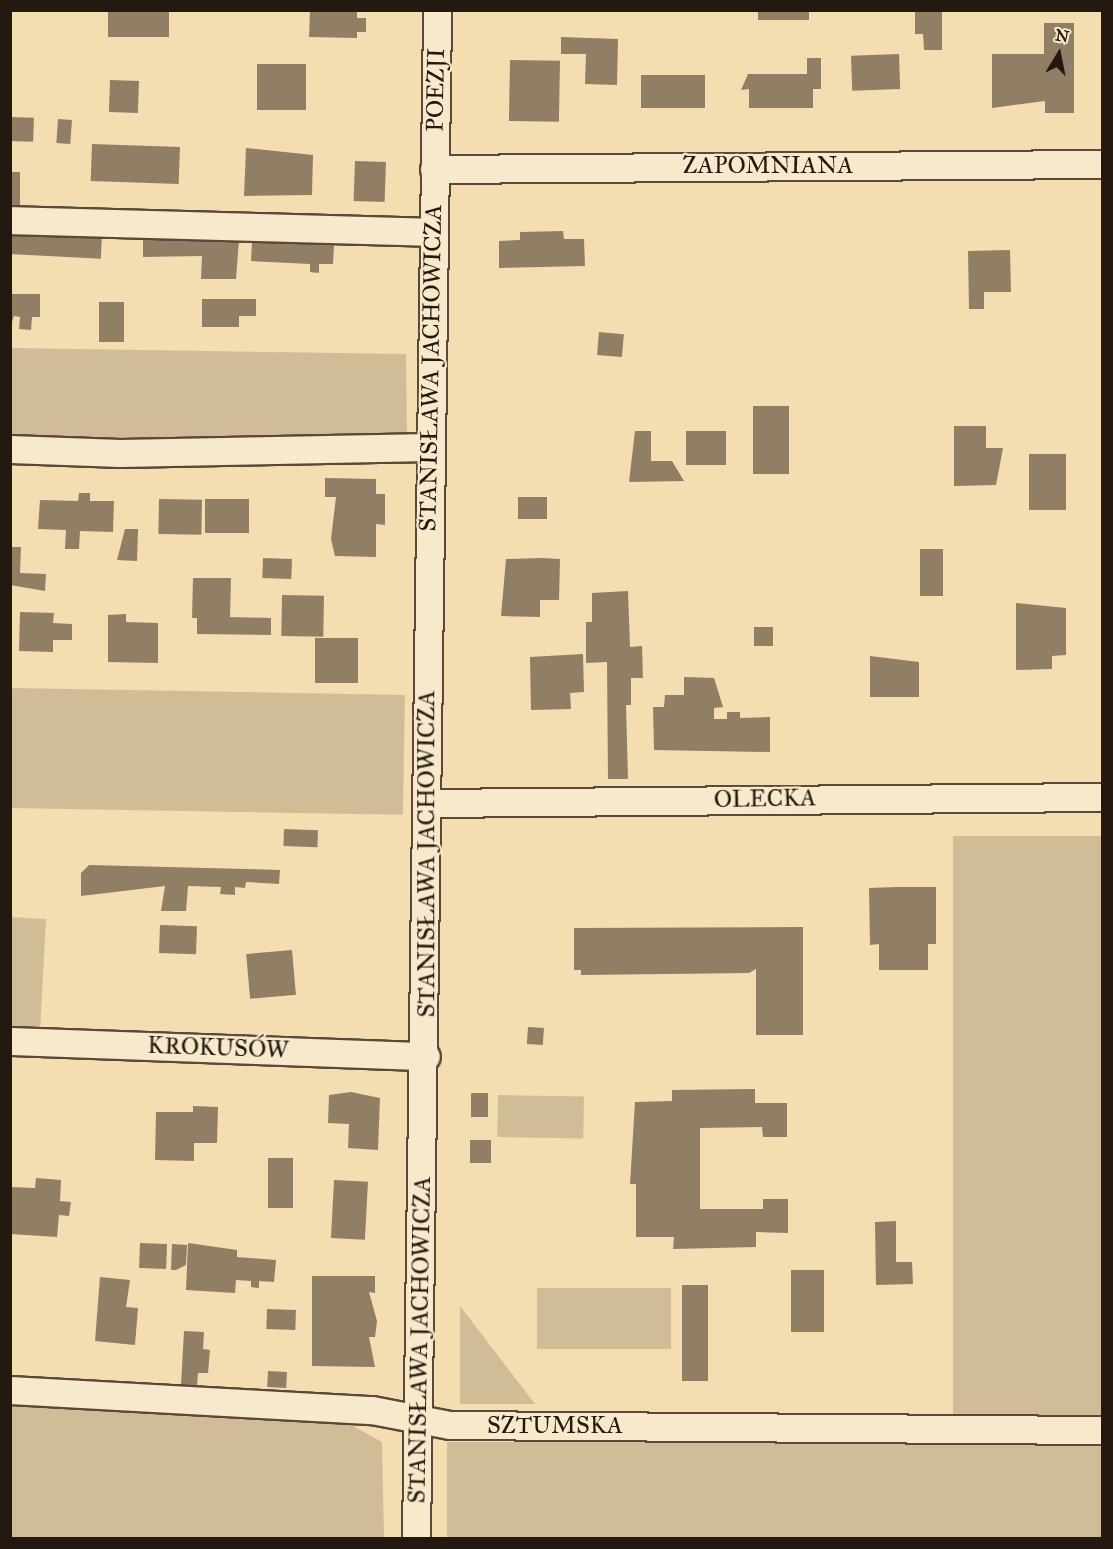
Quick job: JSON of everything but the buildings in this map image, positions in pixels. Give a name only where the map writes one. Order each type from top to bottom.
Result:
[{"type":"street","name":"POEZJI","points":[[434,169],[437,10]]},
{"type":"street","name":"ZAPOMNIANA","points":[[434,169],[1102,164]]},
{"type":"street","name":"STANISŁAWA JACHOWICZA","points":[[416,1539],[426,1056],[434,169]]},
{"type":"street","points":[[10,220],[432,232]]},
{"type":"street","points":[[10,448],[120,453],[430,447]]},
{"type":"street","name":"OLECKA","points":[[427,803],[1102,797]]},
{"type":"street","name":"KROKUSÓW","points":[[10,1041],[426,1056]]},
{"type":"street","name":"SZTUMSKA","points":[[10,1390],[372,1410],[419,1421],[1102,1430]]},
{"type":"shaded area","points":[[11,348],[406,354],[407,435],[165,442],[11,437]]},
{"type":"shaded area","points":[[11,688],[405,695],[403,815],[10,808]]},
{"type":"shaded area","points":[[953,836],[1102,836],[1102,1419],[953,1419]]},
{"type":"shaded area","points":[[10,917],[46,919],[40,1032],[10,1030]]},
{"type":"shaded area","points":[[498,1095],[584,1097],[583,1138],[497,1137]]},
{"type":"shaded area","points":[[537,1288],[671,1288],[671,1349],[537,1349]]},
{"type":"shaded area","points":[[460,1306],[535,1404],[460,1404]]},
{"type":"shaded area","points":[[10,1404],[346,1422],[382,1442],[384,1538],[11,1538]]},
{"type":"shaded area","points":[[447,1442],[1102,1442],[1102,1538],[447,1538]]}]
